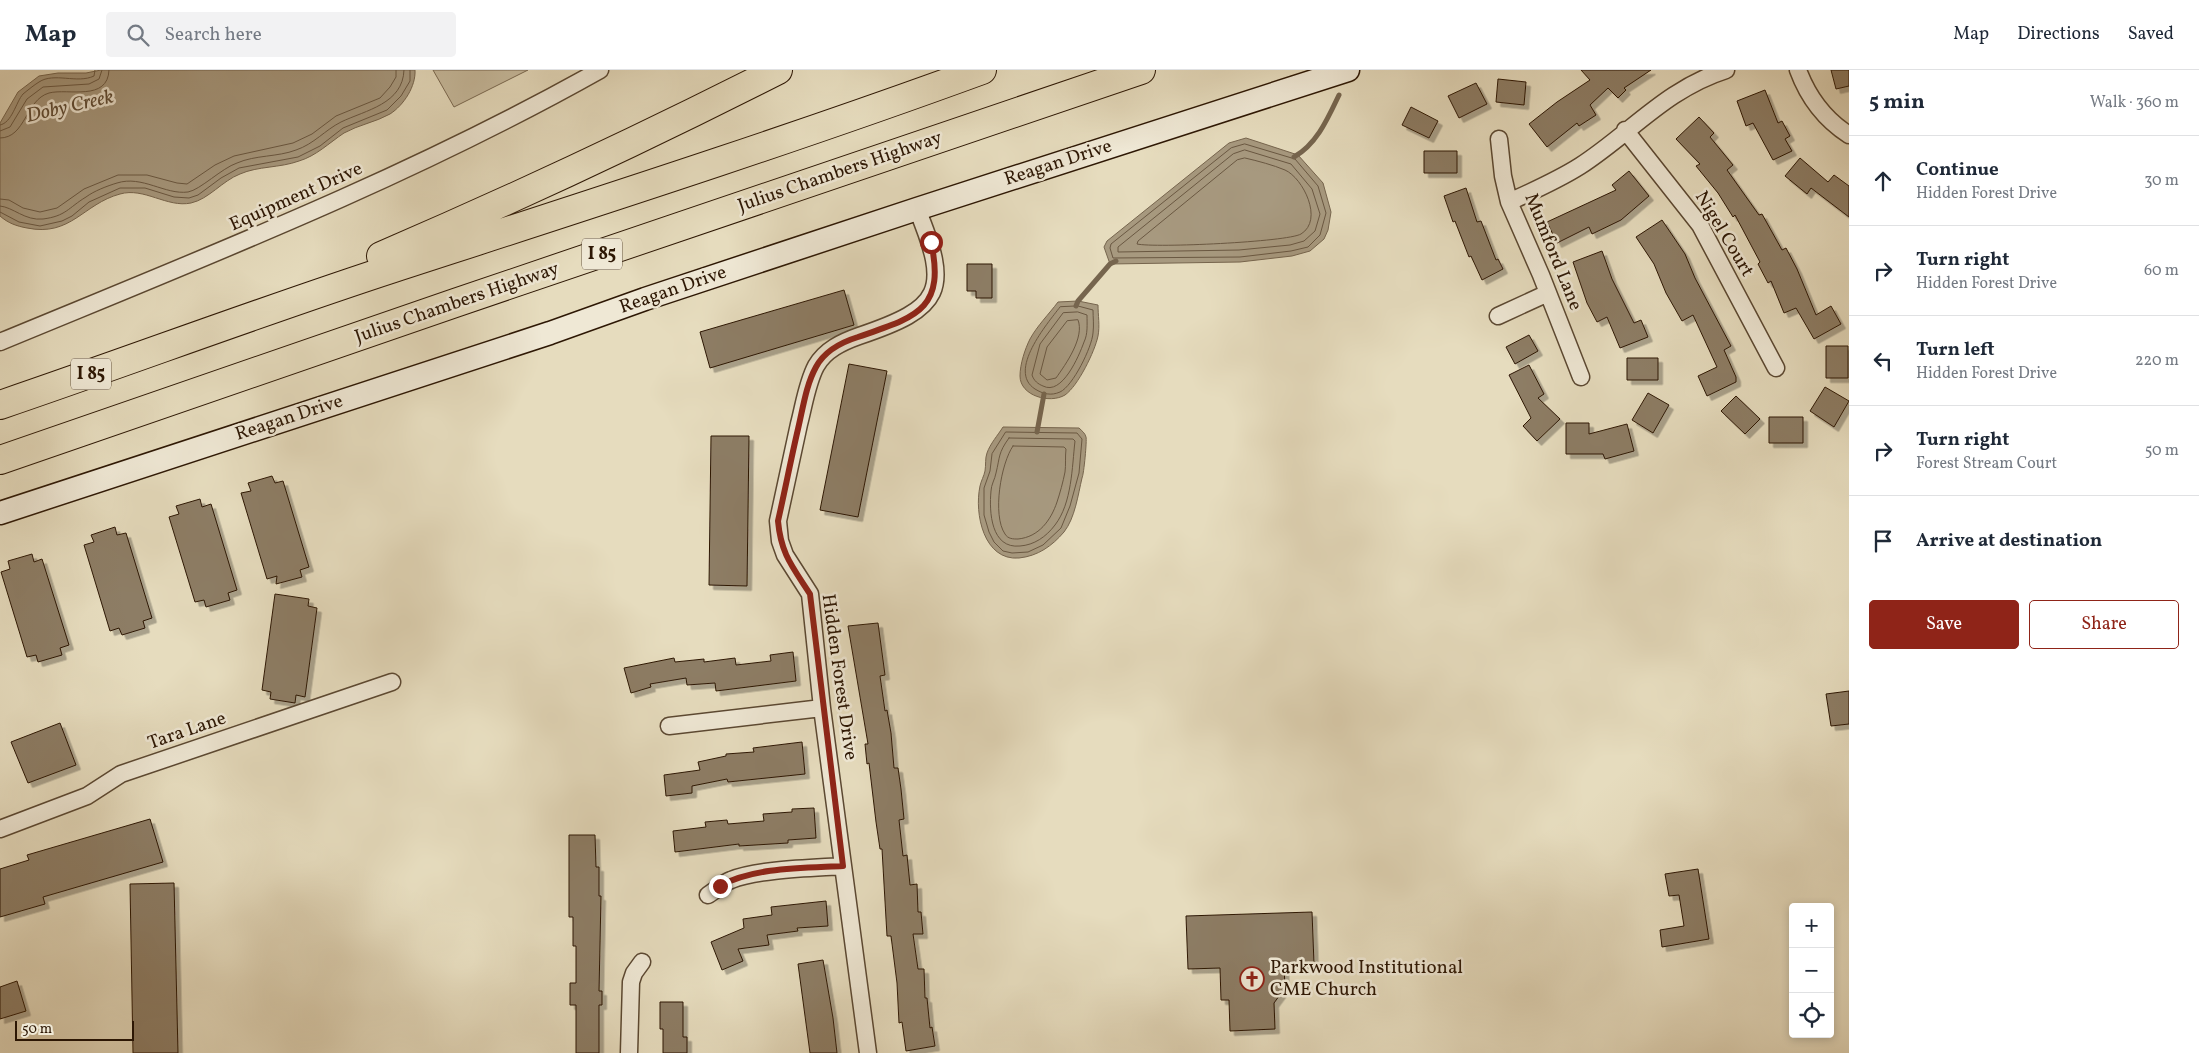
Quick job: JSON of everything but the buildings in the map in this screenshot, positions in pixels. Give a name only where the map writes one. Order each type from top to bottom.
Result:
[{"type":"highway","points":[[175,343],[485,211],[680,120],[778,70]]},
{"type":"highway","name":"I 85","points":[[0,405],[290,303],[654,184],[982,70]]},
{"type":"highway","name":"Julius Chambers Highway","points":[[0,460],[455,302],[1141,70]]},
{"type":"street","name":"Equipment Drive","points":[[0,342],[330,205],[483,132],[600,70]]},
{"type":"street","name":"Reagan Drive","points":[[0,513],[531,339],[644,299],[917,209],[1348,70]]},
{"type":"street","points":[[1509,202],[1582,165],[1669,98],[1697,81],[1726,70]]},
{"type":"street","points":[[1798,70],[1812,100],[1829,119],[1849,135]]},
{"type":"street","name":"Nigel Court","points":[[1625,130],[1700,225],[1776,368]]},
{"type":"street","name":"Mumford Lane","points":[[1499,139],[1503,176],[1509,202],[1581,377]]},
{"type":"street","name":"Hidden Forest Drive","points":[[868,1053],[822,708],[810,594],[785,555],[780,541],[778,521],[807,391],[816,366],[831,349],[848,340],[895,324],[916,313],[928,302],[935,283],[935,263],[931,242],[917,209]]},
{"type":"street","points":[[1498,316],[1548,293]]},
{"type":"street","name":"Tara Lane","points":[[0,829],[87,796],[121,774],[392,682]]},
{"type":"street","points":[[669,726],[822,708]]},
{"type":"street","points":[[708,895],[732,880],[749,876],[813,867],[843,866]]},
{"type":"street","points":[[629,1053],[631,982],[634,973],[642,962]]},
{"type":"shaded area","points":[[433,70],[528,70],[454,107]]},
{"type":"water","name":"Doby Creek","points":[[101,70],[415,70],[415,76],[408,95],[400,106],[390,114],[344,133],[317,153],[305,159],[247,171],[233,177],[198,201],[182,204],[173,203],[147,195],[129,193],[107,199],[66,224],[55,228],[42,230],[27,228],[6,221],[0,216],[0,123],[18,92],[39,76],[58,73],[86,73]]},
{"type":"water","points":[[1246,138],[1298,155],[1323,183],[1331,212],[1328,230],[1324,239],[1310,251],[1292,256],[1240,262],[1110,264],[1104,247],[1107,241],[1229,143]]},
{"type":"water","points":[[1078,301],[1098,305],[1099,332],[1085,368],[1070,390],[1059,398],[1044,398],[1030,393],[1021,383],[1020,376],[1022,362],[1030,339],[1058,302]]},
{"type":"water","points":[[1003,427],[1079,428],[1086,437],[1083,475],[1076,506],[1068,526],[1044,550],[1026,557],[1007,557],[997,552],[984,534],[980,522],[979,497],[985,471],[986,455]]},
{"type":"waterway","points":[[1294,157],[1302,152],[1315,138],[1339,95]]},
{"type":"waterway","points":[[1076,306],[1078,301],[1110,264],[1116,261]]},
{"type":"waterway","points":[[1037,432],[1044,394]]},
{"type":"place","name":"Parkwood Institutional CME Church","points":[[1252,979]]},
{"type":"route","points":[[720,886],[732,880],[749,876],[813,867],[843,866],[822,708],[810,594],[785,555],[780,541],[778,521],[807,391],[816,366],[831,349],[848,340],[895,324],[916,313],[928,302],[935,283],[935,263],[931,242]]}]
